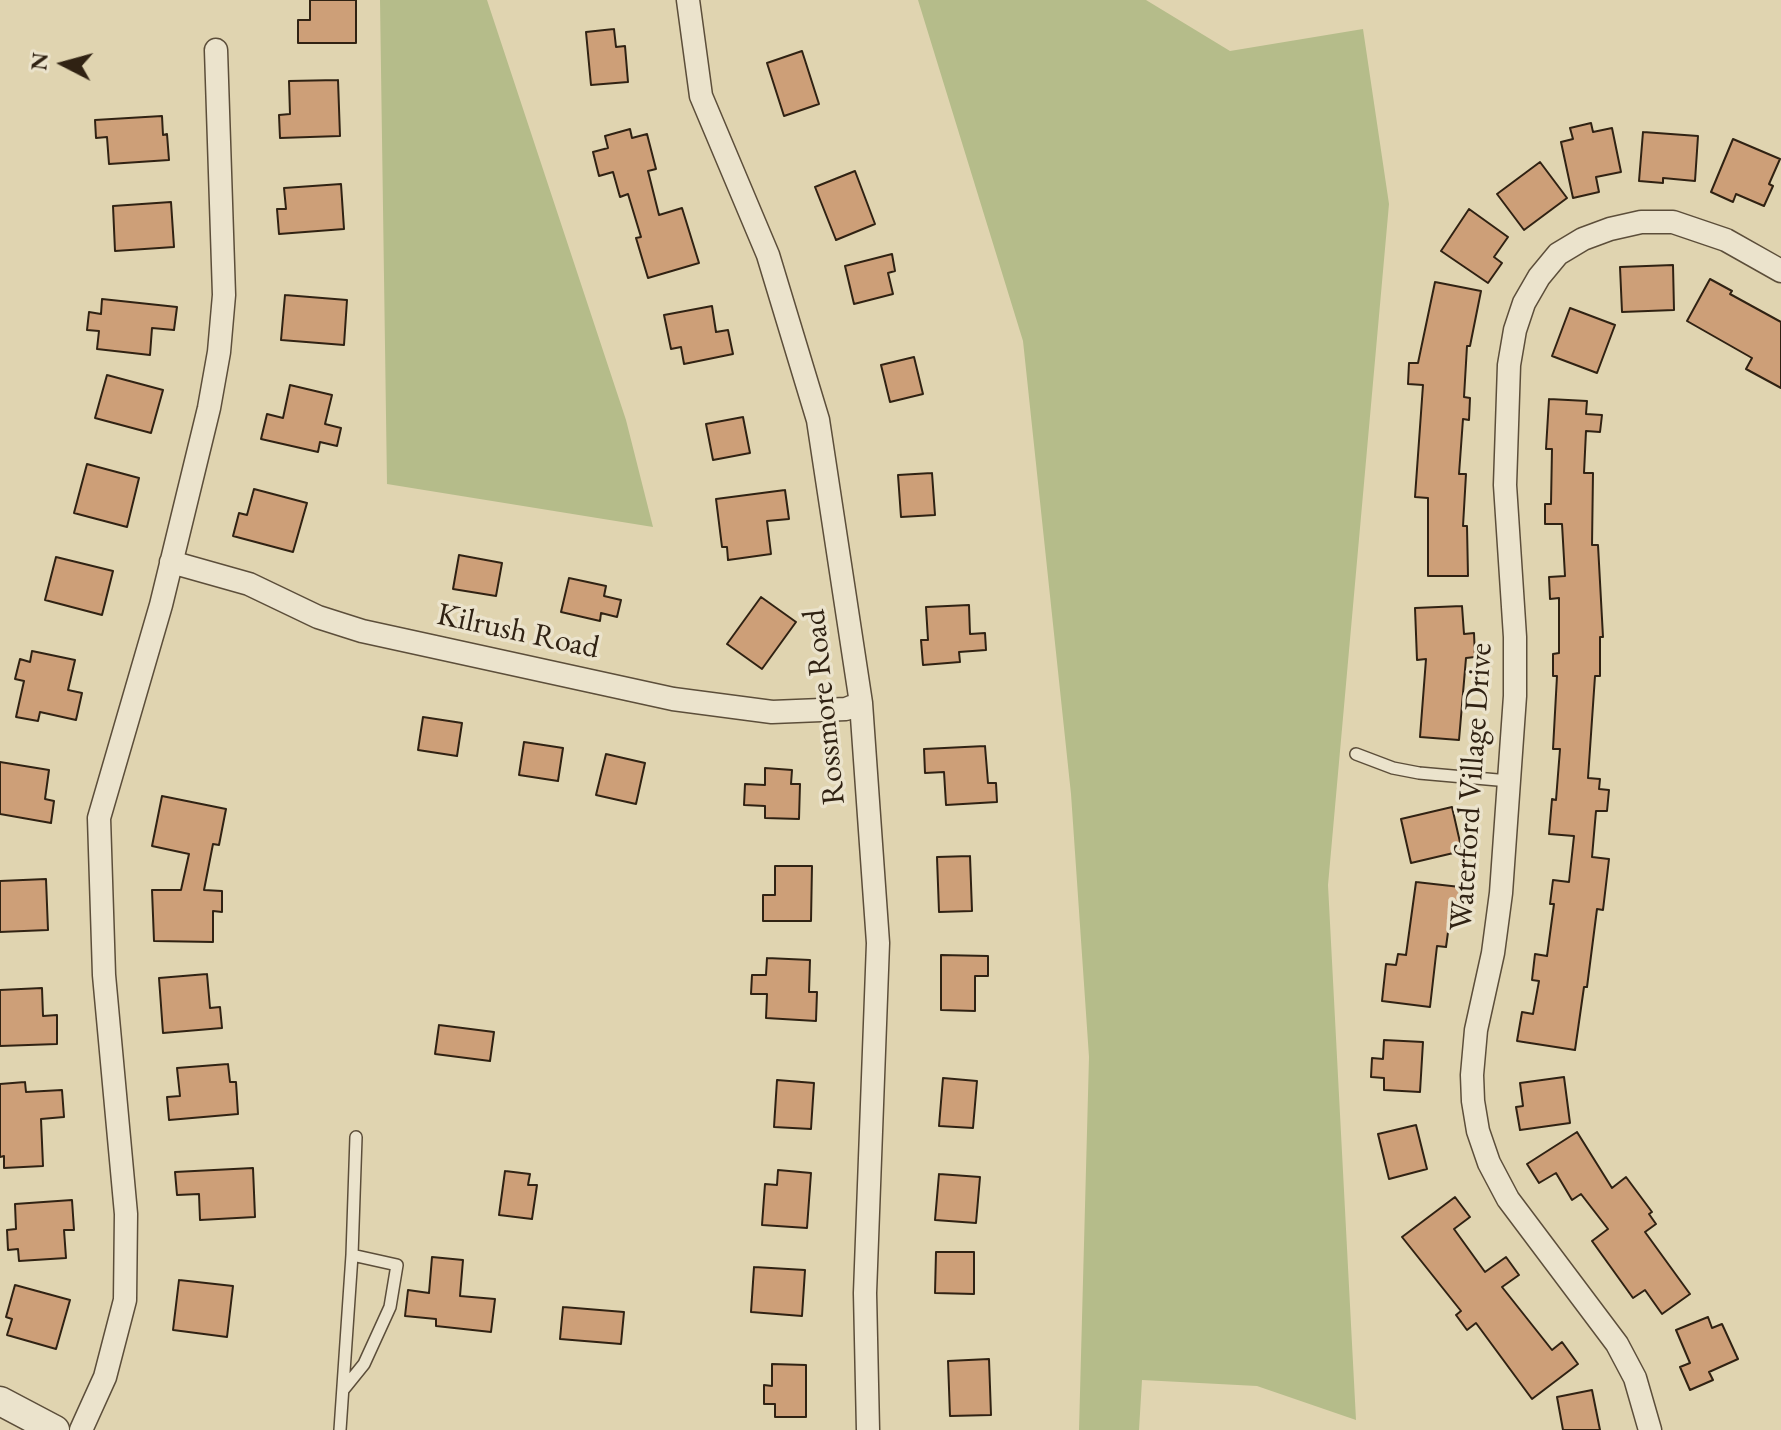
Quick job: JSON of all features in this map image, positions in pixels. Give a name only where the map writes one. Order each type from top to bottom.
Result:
[{"type":"street","name":"Rossmore Road","points":[[688,0],[701,96],[768,255],[818,420],[861,703],[878,943],[865,1293],[868,1430]]},
{"type":"street","points":[[81,1430],[105,1377],[125,1300],[126,1214],[104,975],[99,818],[171,562],[209,408],[219,352],[224,295],[216,50]]},
{"type":"street","name":"Waterford Village Drive","points":[[1650,1430],[1635,1378],[1617,1344],[1508,1199],[1489,1163],[1478,1131],[1473,1101],[1476,1030],[1493,953],[1501,893],[1515,696],[1515,637],[1505,485],[1509,365],[1524,303],[1539,277],[1558,254],[1583,239],[1610,229],[1641,222],[1673,222],[1726,240],[1781,271]]},
{"type":"street","name":"Kilrush Road","points":[[171,562],[249,584],[318,617],[362,631],[673,699],[772,712],[846,709],[861,703]]},
{"type":"street","points":[[0,1401],[55,1430]]},
{"type":"lane","points":[[1356,754],[1393,768],[1419,773],[1509,781]]},
{"type":"lane","points":[[340,1430],[352,1255],[356,1137]]},
{"type":"lane","points":[[343,1390],[364,1364],[390,1307],[397,1265],[352,1255]]},
{"type":"green space","points":[[380,0],[487,0],[626,420],[653,527],[387,484]]},
{"type":"green space","points":[[918,0],[1146,0],[1230,51],[1363,29],[1389,204],[1328,885],[1356,1420],[1257,1386],[1142,1380],[1139,1430],[1079,1430],[1089,1057],[1071,794],[1023,341]]},
{"type":"building","points":[[310,0],[356,0],[356,43],[298,43],[298,20],[310,20]]},
{"type":"building","points":[[614,29],[616,47],[625,46],[628,82],[591,85],[586,32]]},
{"type":"building","points":[[802,51],[819,104],[784,116],[767,63]]},
{"type":"building","points":[[338,80],[340,136],[280,138],[279,115],[290,114],[289,81]]},
{"type":"building","points":[[162,116],[169,160],[109,164],[107,137],[96,138],[95,120]]},
{"type":"building","points":[[1591,123],[1593,132],[1612,128],[1621,172],[1596,177],[1599,192],[1573,198],[1561,142],[1573,139],[1570,128]]},
{"type":"building","points":[[630,129],[632,138],[647,134],[656,169],[648,171],[659,215],[682,208],[699,263],[648,278],[636,238],[641,237],[628,194],[620,197],[613,172],[599,176],[593,152],[608,148],[605,136]]},
{"type":"building","points":[[1643,132],[1698,136],[1695,181],[1663,178],[1663,183],[1639,181]]},
{"type":"building","points":[[1733,139],[1780,159],[1764,206],[1736,194],[1733,202],[1711,192]]},
{"type":"building","points":[[1540,162],[1567,198],[1524,230],[1497,194]]},
{"type":"building","points":[[855,171],[875,224],[836,240],[815,187]]},
{"type":"building","points":[[341,184],[344,229],[279,234],[277,209],[286,209],[284,188]]},
{"type":"building","points":[[171,202],[174,247],[115,251],[113,206]]},
{"type":"building","points":[[1469,209],[1508,237],[1494,257],[1502,263],[1488,283],[1441,251]]},
{"type":"building","points":[[892,254],[895,271],[888,273],[893,294],[854,304],[845,266]]},
{"type":"building","points":[[1673,265],[1674,310],[1622,312],[1620,267]]},
{"type":"building","points":[[1710,279],[1732,291],[1730,294],[1781,322],[1781,388],[1746,369],[1752,358],[1687,321]]},
{"type":"building","points":[[1435,282],[1481,291],[1470,346],[1467,346],[1464,397],[1470,398],[1469,420],[1463,419],[1459,474],[1466,474],[1463,526],[1467,526],[1468,576],[1428,576],[1428,498],[1415,497],[1423,385],[1408,384],[1409,363],[1418,363]]},
{"type":"building","points":[[285,295],[347,300],[344,345],[281,340]]},
{"type":"building","points":[[102,299],[177,307],[174,330],[152,328],[150,355],[97,349],[99,331],[87,330],[89,312],[101,314]]},
{"type":"building","points":[[712,306],[716,332],[728,330],[733,354],[684,364],[681,347],[671,349],[664,315]]},
{"type":"building","points":[[1570,308],[1615,325],[1597,373],[1552,356]]},
{"type":"building","points":[[914,357],[923,394],[890,402],[881,365]]},
{"type":"building","points":[[107,375],[163,390],[151,433],[95,418]]},
{"type":"building","points":[[290,385],[332,395],[325,424],[341,428],[337,446],[320,442],[318,452],[261,439],[267,414],[283,418]]},
{"type":"building","points":[[1549,399],[1587,401],[1586,414],[1602,415],[1600,432],[1586,431],[1584,473],[1593,473],[1592,545],[1598,545],[1603,637],[1600,637],[1600,676],[1595,676],[1588,778],[1600,779],[1599,789],[1609,790],[1607,811],[1596,811],[1592,857],[1609,859],[1603,910],[1597,909],[1575,1050],[1517,1041],[1522,1012],[1533,1014],[1539,981],[1532,980],[1535,954],[1547,956],[1554,904],[1550,904],[1553,880],[1569,882],[1574,836],[1549,834],[1552,799],[1556,800],[1560,749],[1553,749],[1557,676],[1553,676],[1553,654],[1559,653],[1559,598],[1550,599],[1549,577],[1565,576],[1562,524],[1545,524],[1545,504],[1551,504],[1552,449],[1546,449]]},
{"type":"building","points":[[743,417],[750,453],[713,460],[706,424]]},
{"type":"building","points":[[87,464],[139,478],[127,527],[74,513]]},
{"type":"building","points":[[932,473],[935,515],[901,517],[898,475]]},
{"type":"building","points":[[254,489],[307,503],[293,552],[233,536],[239,513],[247,515]]},
{"type":"building","points":[[785,490],[789,519],[767,521],[771,554],[728,560],[727,547],[722,547],[716,499]]},
{"type":"building","points":[[459,555],[502,563],[496,596],[453,589]]},
{"type":"building","points":[[56,557],[113,571],[102,615],[45,600]]},
{"type":"building","points":[[569,578],[606,586],[604,596],[621,600],[617,617],[601,613],[600,621],[561,612]]},
{"type":"building","points":[[761,597],[796,622],[762,669],[727,644]]},
{"type":"building","points":[[969,605],[970,634],[985,633],[986,650],[959,652],[960,662],[923,665],[921,640],[928,640],[926,607]]},
{"type":"building","points":[[1462,606],[1464,634],[1474,633],[1475,657],[1466,658],[1459,740],[1420,737],[1426,659],[1417,660],[1415,608]]},
{"type":"building","points":[[32,651],[75,660],[68,690],[82,693],[76,720],[40,712],[38,721],[16,717],[24,681],[15,679],[20,659],[30,662]]},
{"type":"building","points":[[423,717],[462,723],[457,756],[418,750]]},
{"type":"building","points":[[524,742],[563,748],[558,781],[519,775]]},
{"type":"building","points":[[985,746],[988,783],[996,783],[997,802],[946,805],[944,772],[925,773],[924,749]]},
{"type":"building","points":[[606,754],[645,763],[636,804],[596,795]]},
{"type":"building","points":[[0,762],[49,770],[45,799],[54,801],[51,823],[0,814]]},
{"type":"building","points":[[765,768],[792,770],[791,784],[800,784],[799,819],[765,818],[765,806],[744,805],[745,784],[765,785]]},
{"type":"building","points":[[162,796],[226,809],[219,845],[213,844],[204,890],[222,891],[222,912],[213,911],[213,942],[154,941],[152,890],[181,890],[189,854],[152,846]]},
{"type":"building","points":[[1452,807],[1462,851],[1411,863],[1401,819]]},
{"type":"building","points":[[970,856],[972,911],[939,912],[937,857]]},
{"type":"building","points":[[775,866],[812,866],[811,921],[763,921],[763,895],[775,895]]},
{"type":"building","points":[[46,879],[48,930],[0,932],[0,881]]},
{"type":"building","points":[[1416,882],[1460,887],[1457,910],[1451,910],[1446,947],[1437,946],[1430,1007],[1382,1001],[1386,964],[1396,965],[1398,954],[1406,955]]},
{"type":"building","points":[[941,955],[988,956],[988,976],[975,976],[975,1011],[941,1010]]},
{"type":"building","points":[[767,958],[810,960],[809,992],[817,992],[816,1021],[766,1018],[767,994],[751,994],[752,975],[766,975]]},
{"type":"building","points":[[207,974],[210,1008],[220,1007],[222,1028],[163,1033],[159,978]]},
{"type":"building","points":[[42,988],[43,1016],[57,1015],[57,1044],[0,1046],[0,990]]},
{"type":"building","points":[[439,1025],[494,1032],[490,1061],[435,1054]]},
{"type":"building","points":[[1384,1040],[1423,1042],[1420,1092],[1384,1090],[1384,1078],[1371,1077],[1372,1058],[1383,1059]]},
{"type":"building","points":[[228,1064],[230,1082],[236,1082],[238,1114],[169,1120],[167,1097],[180,1096],[177,1068]]},
{"type":"building","points":[[1564,1077],[1570,1123],[1520,1130],[1516,1107],[1523,1106],[1520,1083]]},
{"type":"building","points":[[943,1078],[977,1081],[973,1128],[939,1126]]},
{"type":"building","points":[[777,1080],[814,1083],[811,1129],[774,1127]]},
{"type":"building","points":[[25,1082],[26,1092],[62,1090],[64,1117],[41,1119],[43,1166],[4,1168],[4,1156],[0,1157],[0,1084]]},
{"type":"building","points":[[1416,1125],[1427,1169],[1389,1179],[1378,1134]]},
{"type":"building","points":[[1577,1132],[1612,1188],[1626,1177],[1652,1212],[1649,1214],[1656,1224],[1645,1232],[1690,1294],[1662,1314],[1645,1290],[1633,1298],[1592,1241],[1608,1229],[1581,1194],[1572,1200],[1556,1173],[1539,1183],[1527,1164]]},
{"type":"building","points":[[253,1168],[255,1217],[200,1220],[199,1194],[177,1195],[175,1172]]},
{"type":"building","points":[[778,1170],[811,1173],[807,1228],[762,1225],[765,1184],[777,1185]]},
{"type":"building","points":[[505,1171],[530,1174],[528,1185],[537,1185],[532,1219],[499,1215]]},
{"type":"building","points":[[939,1174],[980,1177],[976,1223],[935,1220]]},
{"type":"building","points":[[1455,1197],[1470,1217],[1454,1229],[1485,1272],[1506,1257],[1519,1275],[1502,1287],[1552,1350],[1562,1342],[1578,1364],[1532,1399],[1476,1323],[1467,1330],[1456,1315],[1461,1311],[1402,1237]]},
{"type":"building","points":[[72,1200],[74,1230],[64,1230],[66,1258],[19,1261],[18,1249],[8,1250],[7,1230],[16,1229],[15,1204]]},
{"type":"building","points":[[936,1252],[974,1252],[974,1294],[935,1293]]},
{"type":"building","points":[[432,1257],[463,1260],[460,1296],[495,1299],[491,1332],[436,1326],[436,1319],[405,1316],[408,1290],[429,1293]]},
{"type":"building","points":[[754,1267],[805,1270],[802,1316],[751,1312]]},
{"type":"building","points":[[179,1280],[233,1286],[227,1337],[173,1330]]},
{"type":"building","points":[[15,1285],[70,1300],[56,1349],[7,1335],[12,1319],[6,1317]]},
{"type":"building","points":[[563,1307],[624,1312],[621,1344],[560,1339]]},
{"type":"building","points":[[1708,1317],[1712,1328],[1722,1324],[1738,1359],[1709,1372],[1713,1380],[1690,1390],[1680,1367],[1690,1363],[1676,1330]]},
{"type":"building","points":[[989,1359],[991,1415],[950,1416],[948,1361]]},
{"type":"building","points":[[772,1364],[806,1365],[806,1417],[775,1417],[775,1404],[764,1404],[764,1385],[772,1386]]},
{"type":"building","points":[[1592,1390],[1600,1430],[1563,1430],[1557,1397]]}]
